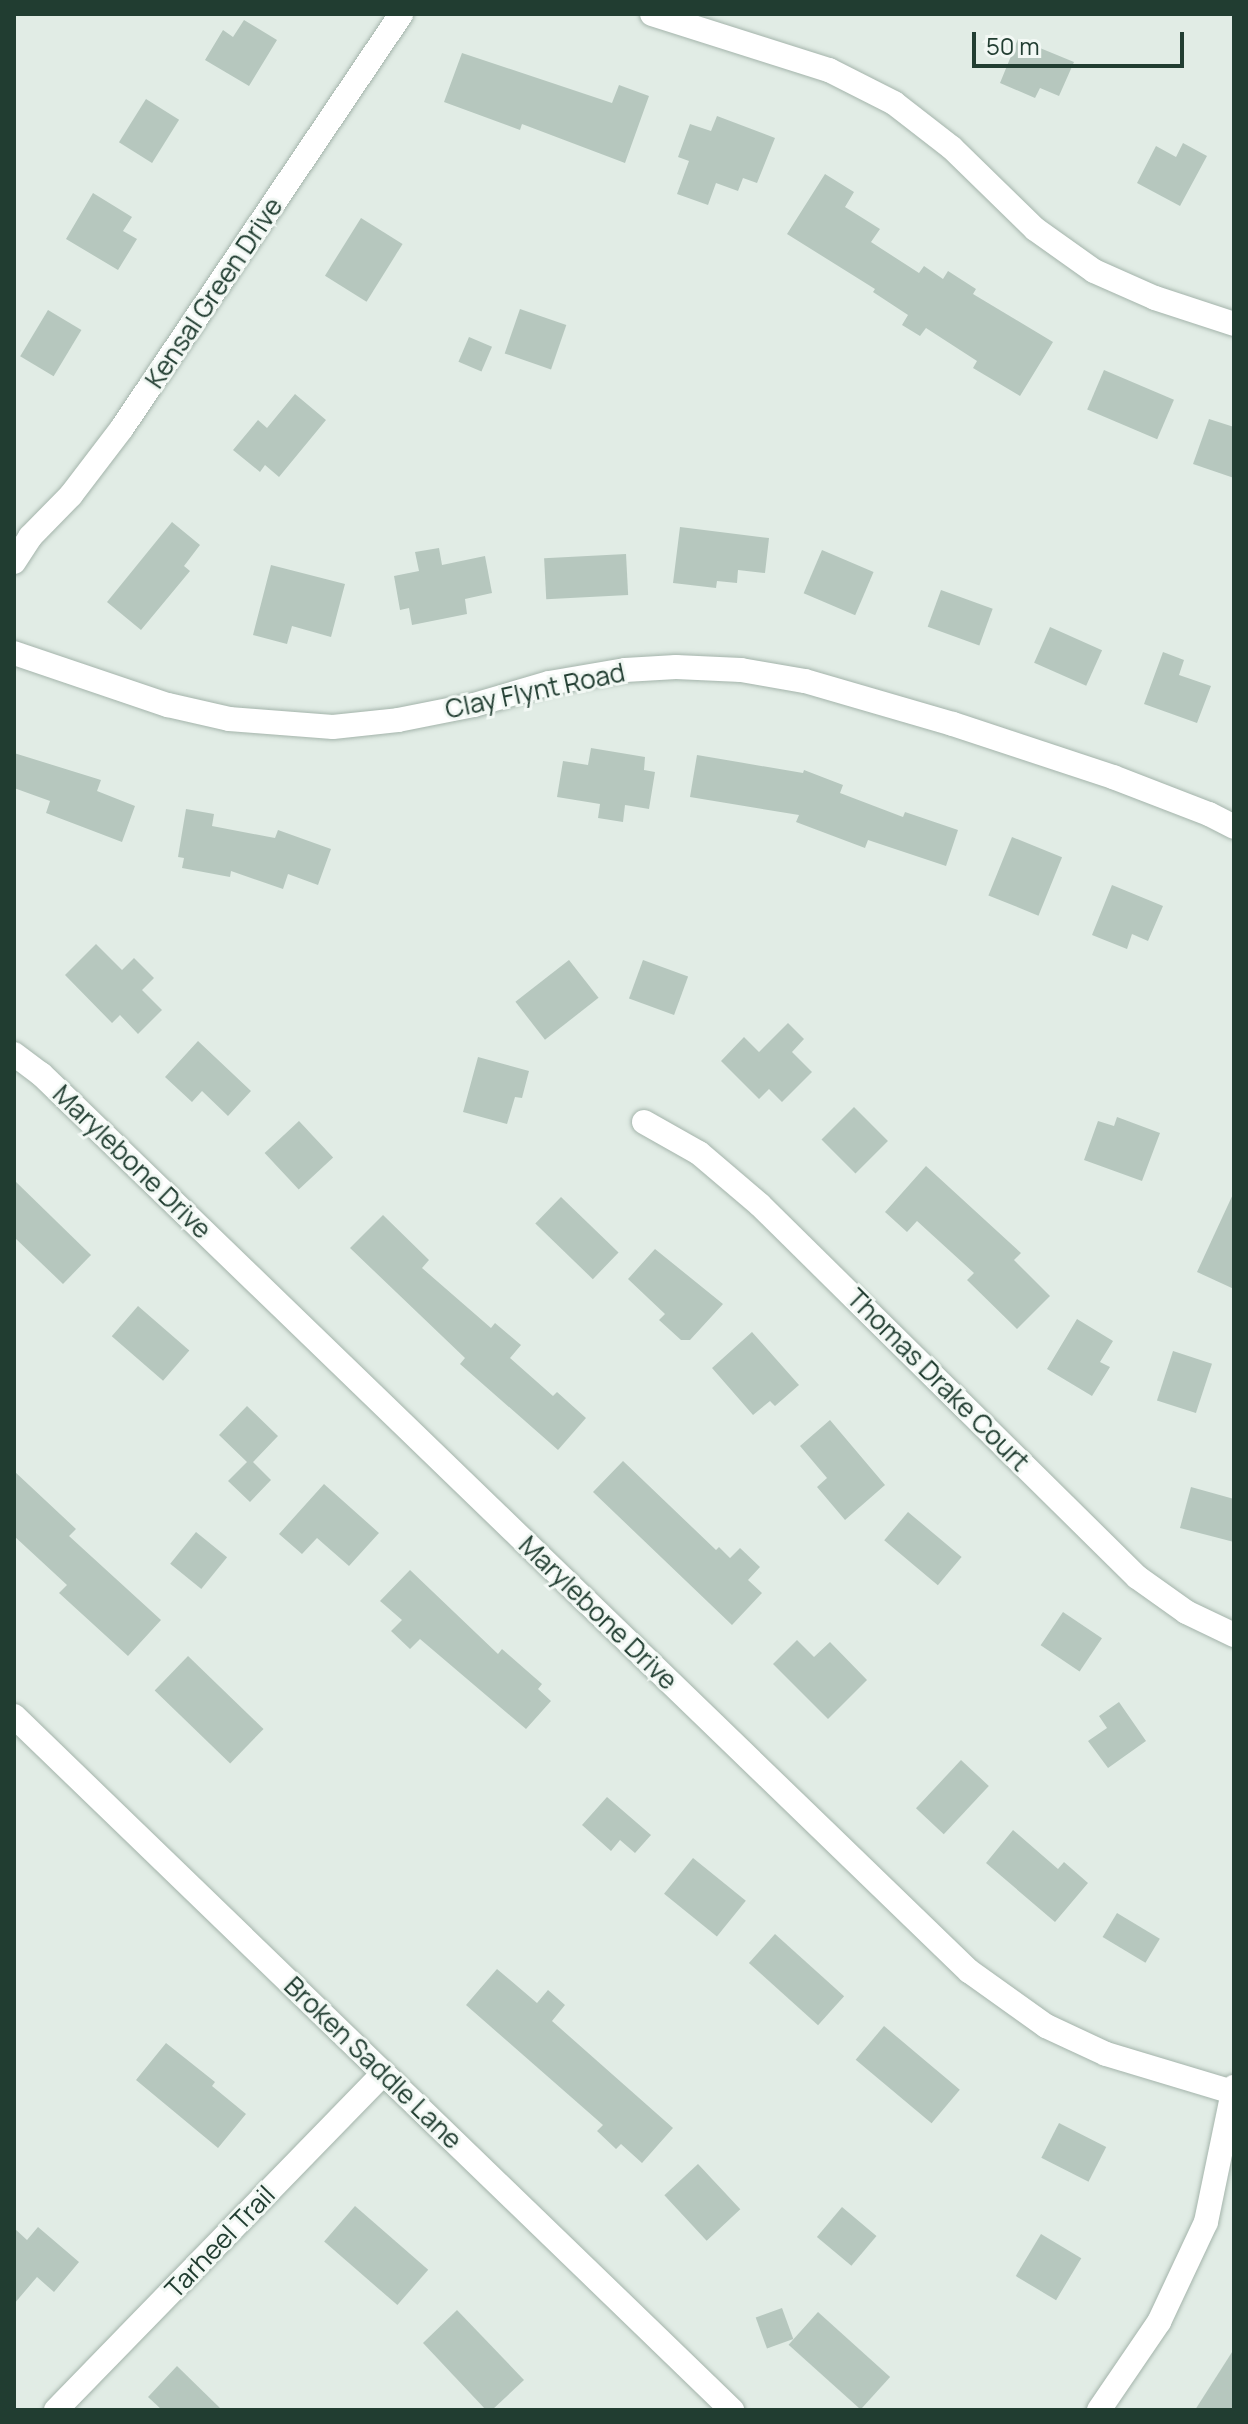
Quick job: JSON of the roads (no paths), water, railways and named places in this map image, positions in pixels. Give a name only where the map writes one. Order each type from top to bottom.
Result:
[{"type":"street","name":"Kensal Green Drive","points":[[14,562],[30,537],[71,495],[122,428],[401,14]]},
{"type":"street","points":[[652,14],[829,70],[894,103],[952,148],[1035,229],[1094,271],[1155,298],[1234,324]]},
{"type":"street","name":"Clay Flynt Road","points":[[14,653],[168,705],[229,719],[333,727],[398,720],[474,705],[549,683],[625,670],[676,667],[741,670],[805,681],[953,724],[1113,777],[1209,814],[1234,827]]},
{"type":"street","name":"Marylebone Drive","points":[[14,1054],[41,1074],[969,1971],[1046,2026],[1106,2054],[1234,2089]]},
{"type":"street","name":"Thomas Drake Court","points":[[644,1122],[699,1153],[760,1205],[1137,1577],[1186,1612],[1234,1635]]},
{"type":"street","name":"Broken Saddle Lane","points":[[14,1716],[732,2410]]},
{"type":"street","name":"Tarheel Trail","points":[[56,2410],[383,2074]]},
{"type":"street","points":[[1099,2410],[1159,2322],[1206,2222],[1234,2089]]}]
